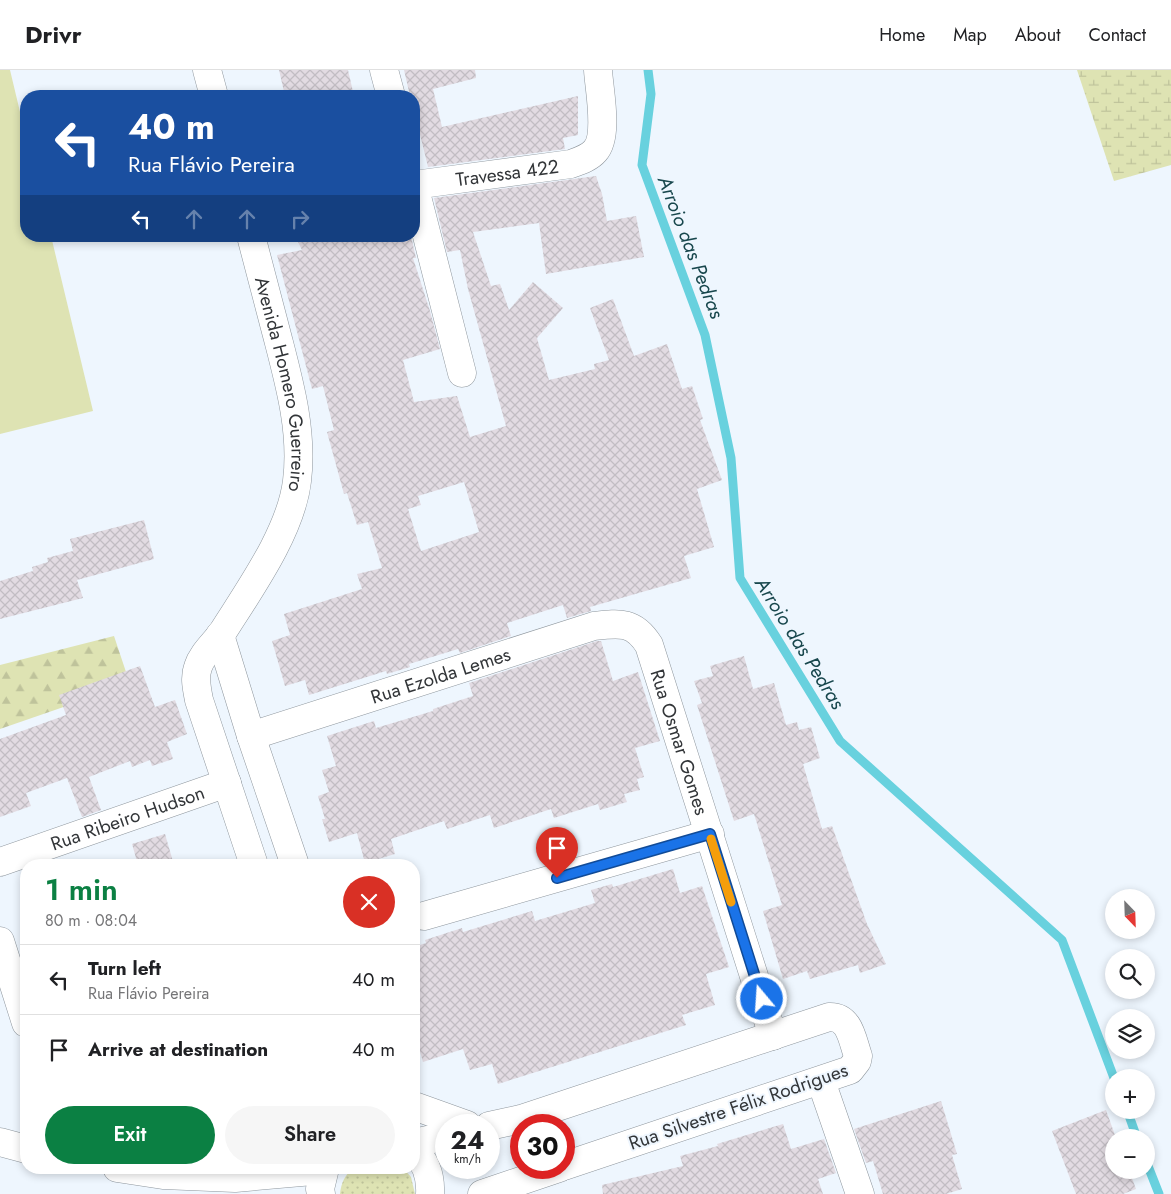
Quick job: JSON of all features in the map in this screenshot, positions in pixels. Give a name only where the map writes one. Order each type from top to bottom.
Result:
[{"type":"street","points":[[207,70],[212,90]]},
{"type":"street","points":[[384,70],[389,90]]},
{"type":"street","name":"Travessa 422","points":[[420,184],[571,164],[596,151],[602,138],[598,70]]},
{"type":"street","points":[[420,208],[462,373]]},
{"type":"street","name":"Avenida Homero Guerreiro","points":[[252,242],[292,394],[298,436],[298,482],[287,520],[269,556],[220,635],[205,654],[198,666],[195,681],[199,700],[252,859]]},
{"type":"street","name":"Rua Ezolda Lemes","points":[[251,736],[594,626],[616,624],[632,626]]},
{"type":"street","name":"Rua Osmar Gomes","points":[[632,626],[642,634],[649,644],[773,1036]]},
{"type":"street","points":[[220,635],[251,736],[294,859]]},
{"type":"street","name":"Rua Ribeiro Hudson","points":[[0,862],[227,783]]},
{"type":"street","points":[[424,916],[710,834]]},
{"type":"street","points":[[0,941],[20,1004]]},
{"type":"street","name":"Rua Silvestre Félix Rodrigues","points":[[500,1124],[521,1119],[829,1017],[839,1018],[846,1023],[858,1056],[857,1061],[850,1070],[822,1081],[575,1162]]},
{"type":"street","points":[[822,1081],[860,1194]]},
{"type":"street","points":[[420,1108],[436,1114]]},
{"type":"street","points":[[420,1142],[435,1138]]},
{"type":"street","points":[[0,1142],[20,1147]]},
{"type":"street","points":[[420,1157],[426,1167],[430,1182],[430,1194]]},
{"type":"street","points":[[157,1174],[202,1174]]},
{"type":"street","points":[[261,1174],[323,1177]]},
{"type":"street","points":[[482,1194],[526,1179]]},
{"type":"green space","points":[[0,70],[10,70],[20,112],[20,242],[52,242],[93,411],[0,434]]},
{"type":"green space","points":[[1077,70],[1171,70],[1171,165],[1114,181]]},
{"type":"green space","points":[[114,636],[130,684],[0,729],[0,665]]},
{"type":"green space","points":[[347,1174],[408,1174],[411,1177],[415,1194],[340,1194]]},
{"type":"building","points":[[279,70],[348,70],[353,90],[284,90]]},
{"type":"building","points":[[404,70],[475,70],[476,78],[433,89],[442,127],[578,96],[578,135],[563,138],[565,149],[428,167],[420,134],[420,90],[409,90]]},
{"type":"building","points":[[596,176],[602,194],[607,221],[636,216],[644,257],[546,274],[539,223],[473,232],[491,286],[500,284],[509,310],[533,282],[563,308],[537,338],[549,380],[595,369],[594,364],[609,360],[590,308],[613,299],[634,356],[667,344],[682,389],[692,386],[703,419],[700,420],[722,480],[697,489],[714,547],[684,556],[691,578],[590,607],[591,611],[567,618],[563,605],[507,623],[511,636],[460,653],[458,649],[409,664],[410,667],[387,674],[386,671],[309,695],[305,680],[285,686],[272,641],[290,635],[284,614],[362,589],[357,574],[382,568],[368,522],[357,525],[347,493],[344,494],[327,432],[334,430],[323,386],[312,389],[277,255],[302,250],[298,242],[412,242],[416,258],[413,258],[440,349],[403,360],[414,402],[457,396],[470,437],[506,426],[468,289],[460,250],[447,252],[434,198]],"holes":[[[464,482],[479,532],[421,551],[408,509],[421,505],[418,496]]]},
{"type":"building","points":[[144,520],[154,559],[77,580],[83,598],[0,619],[0,581],[33,571],[32,567],[48,562],[47,558],[73,551],[70,539]]},
{"type":"building","points":[[601,641],[613,681],[638,672],[660,741],[635,748],[644,777],[637,779],[640,790],[624,794],[627,802],[600,810],[598,804],[554,818],[551,809],[494,828],[490,815],[447,829],[444,821],[391,839],[395,854],[378,859],[364,859],[357,833],[329,842],[318,796],[329,792],[322,770],[336,766],[327,736],[374,721],[376,728],[433,711],[433,709],[473,696],[469,683]]},
{"type":"building","points":[[744,656],[753,689],[774,683],[786,725],[797,722],[799,730],[811,727],[820,758],[803,764],[822,829],[832,826],[867,924],[886,964],[860,973],[858,965],[810,979],[807,971],[783,979],[763,911],[782,905],[754,814],[734,821],[697,705],[702,703],[694,681],[713,676],[710,666]]},
{"type":"building","points":[[140,666],[155,707],[175,700],[187,734],[167,742],[173,759],[152,766],[150,760],[132,767],[130,761],[89,777],[101,810],[82,817],[67,778],[26,793],[31,806],[0,817],[0,739],[66,715],[59,695]]},
{"type":"building","points":[[165,834],[172,859],[136,859],[132,844]]},
{"type":"building","points":[[673,869],[680,893],[702,886],[729,967],[706,974],[715,1005],[682,1015],[686,1025],[498,1084],[492,1064],[470,1070],[463,1049],[423,1062],[420,1052],[420,945],[426,943],[425,940],[462,928],[463,932],[532,911],[535,921],[595,903],[591,890],[612,884],[613,887]]},
{"type":"building","points":[[941,1101],[957,1154],[952,1155],[962,1189],[946,1194],[883,1194],[873,1161],[866,1163],[854,1129]]},
{"type":"building","points":[[1105,1110],[1105,1119],[1109,1119],[1113,1129],[1105,1129],[1105,1179],[1132,1179],[1136,1189],[1123,1194],[1076,1194],[1052,1131]]},
{"type":"building","points":[[783,1124],[791,1149],[824,1139],[836,1173],[818,1179],[823,1194],[603,1194],[602,1185],[683,1166],[680,1156],[718,1146],[717,1144]]},
{"type":"waterway","name":"Arroio das Pedras","points":[[648,70],[651,94],[642,165],[705,335],[731,458],[740,578],[840,741],[1062,940],[1111,1069]]},
{"type":"waterway","name":"Arroio das Pedras","points":[[1130,1119],[1134,1129]]},
{"type":"waterway","name":"Arroio das Pedras","points":[[1153,1179],[1159,1194]]},
{"type":"slow traffic","points":[[711,839],[731,902]]},
{"type":"route","points":[[557,878],[710,834],[762,999]]}]
